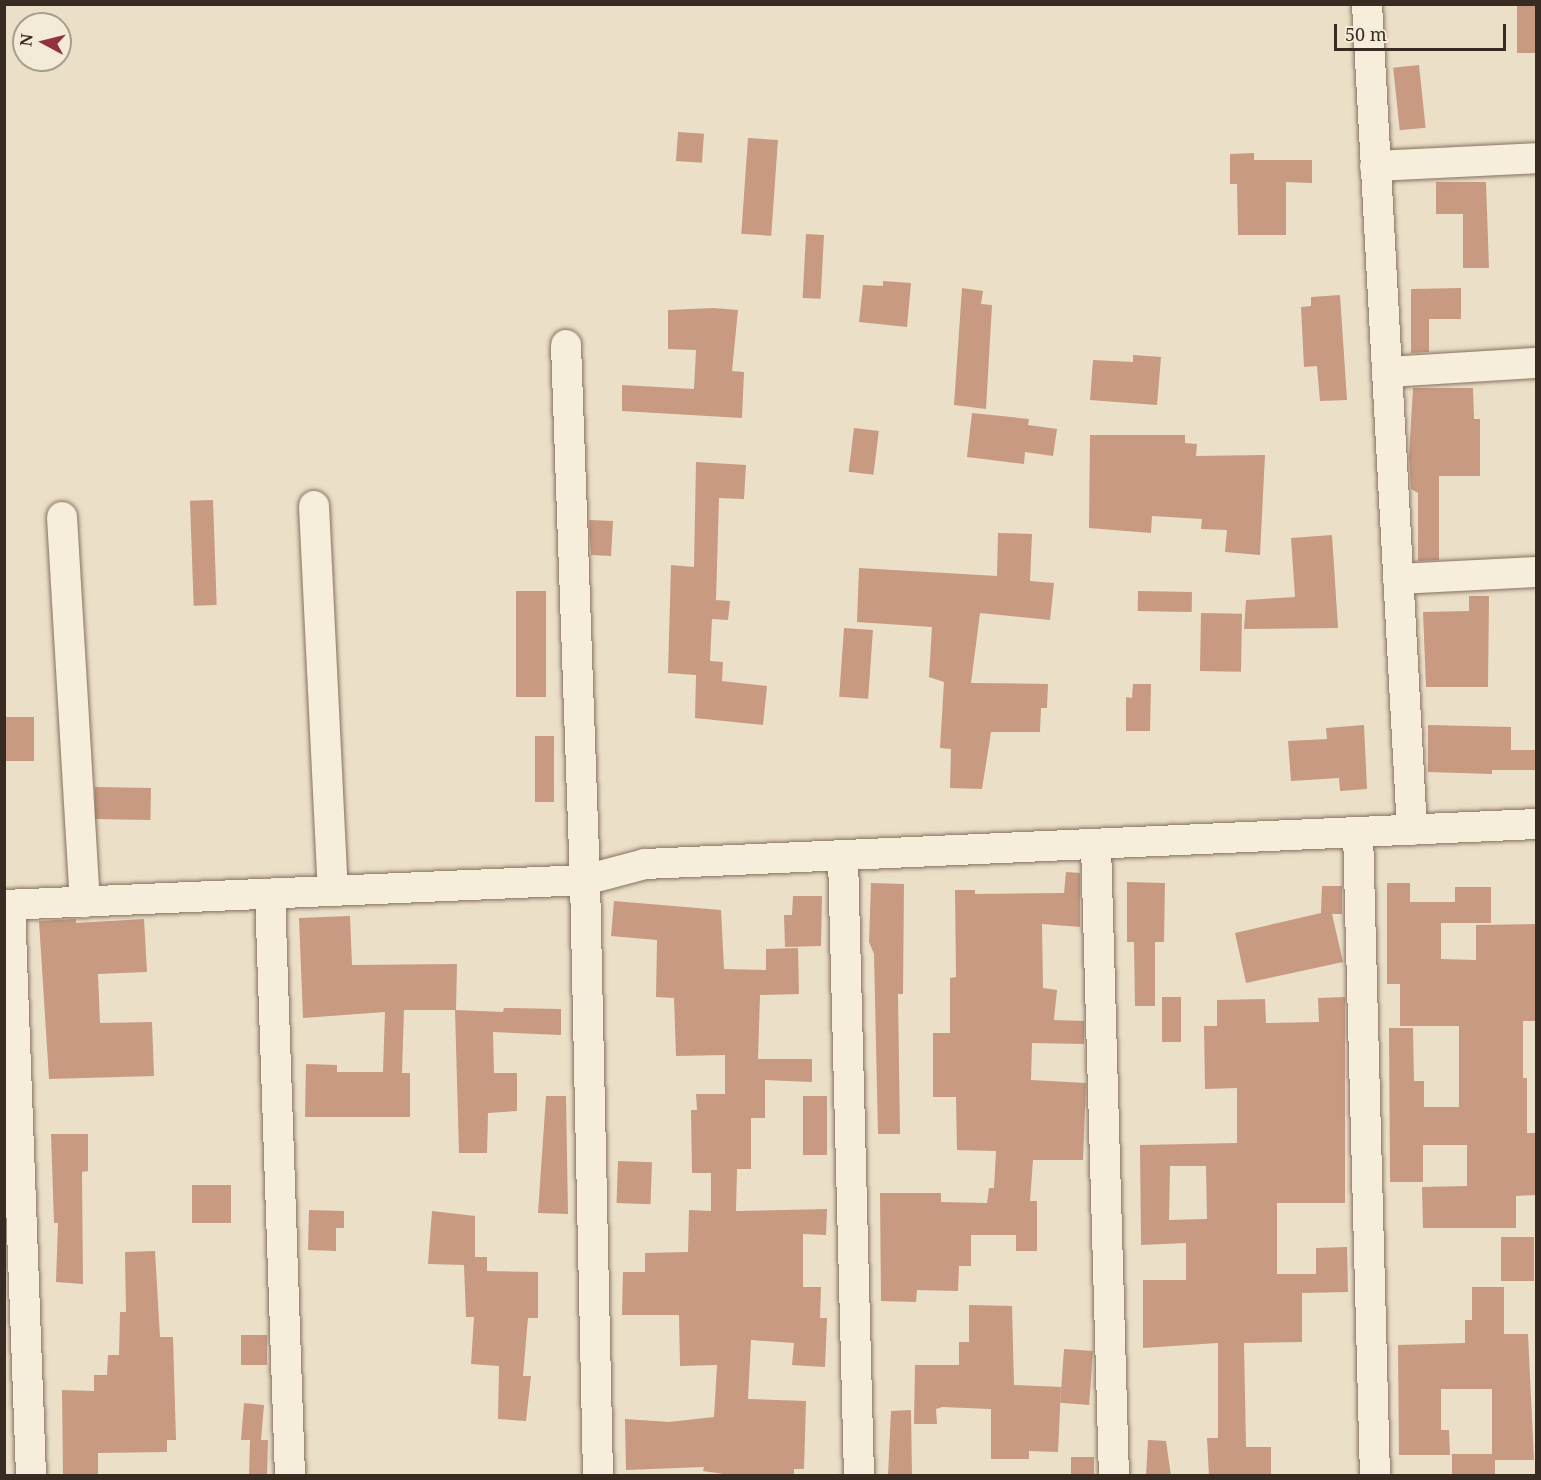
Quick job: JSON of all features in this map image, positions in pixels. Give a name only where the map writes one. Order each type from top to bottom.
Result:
[{"type":"street","points":[[1367,4],[1412,830]]},
{"type":"street","points":[[1375,166],[1536,158]]},
{"type":"street","points":[[566,345],[585,880],[598,1476]]},
{"type":"street","points":[[1387,372],[1536,363]]},
{"type":"street","points":[[314,506],[333,891]]},
{"type":"street","points":[[62,517],[85,902]]},
{"type":"street","points":[[1398,579],[1536,572]]},
{"type":"street","points":[[31,1476],[7,905],[585,880],[645,864],[843,857],[1536,824]]},
{"type":"street","points":[[1358,832],[1375,1476]]},
{"type":"street","points":[[1096,845],[1114,1476]]},
{"type":"street","points":[[843,857],[860,1476]]},
{"type":"street","points":[[270,894],[290,1476]]},
{"type":"building","points":[[1517,4],[1536,4],[1536,53],[1517,53]]},
{"type":"building","points":[[1419,65],[1426,128],[1400,130],[1393,68]]},
{"type":"building","points":[[678,132],[704,134],[702,163],[676,161]]},
{"type":"building","points":[[748,138],[778,140],[771,236],[741,234]]},
{"type":"building","points":[[1254,153],[1254,160],[1312,160],[1312,183],[1286,182],[1286,235],[1238,235],[1237,184],[1230,184],[1230,154]]},
{"type":"building","points":[[1436,182],[1486,182],[1489,268],[1463,268],[1463,214],[1436,214]]},
{"type":"building","points":[[806,234],[824,235],[821,299],[803,298]]},
{"type":"building","points":[[883,281],[911,283],[907,327],[859,322],[863,285],[883,286]]},
{"type":"building","points":[[962,288],[983,291],[981,304],[992,305],[986,409],[954,405]]},
{"type":"building","points":[[1461,288],[1461,319],[1429,319],[1429,352],[1411,353],[1411,289]]},
{"type":"building","points":[[1340,295],[1347,400],[1320,401],[1317,366],[1304,367],[1301,307],[1311,306],[1311,297]]},
{"type":"building","points":[[713,308],[738,310],[732,371],[744,372],[742,418],[622,411],[622,385],[694,389],[696,350],[668,349],[668,310]]},
{"type":"building","points":[[1133,355],[1161,357],[1157,405],[1090,400],[1093,360],[1133,362]]},
{"type":"building","points":[[1413,388],[1473,388],[1474,419],[1480,419],[1480,476],[1439,476],[1439,560],[1418,561],[1418,493],[1411,489],[1409,456]]},
{"type":"building","points":[[972,413],[1029,419],[1028,425],[1057,429],[1053,456],[1025,452],[1024,464],[967,457]]},
{"type":"building","points":[[854,428],[879,431],[873,475],[849,472]]},
{"type":"building","points":[[1090,435],[1185,435],[1185,443],[1197,444],[1196,456],[1265,455],[1260,555],[1225,552],[1227,530],[1201,529],[1202,519],[1152,516],[1151,533],[1089,528]]},
{"type":"building","points":[[696,462],[746,465],[744,499],[719,498],[716,600],[730,601],[728,620],[712,619],[710,661],[723,662],[722,681],[767,686],[763,725],[695,718],[696,675],[668,673],[671,565],[694,567]]},
{"type":"building","points":[[213,500],[217,605],[194,606],[190,501]]},
{"type":"building","points":[[589,520],[613,521],[611,556],[591,555]]},
{"type":"building","points":[[998,533],[1032,534],[1030,581],[1054,583],[1050,620],[980,613],[971,683],[1048,684],[1047,708],[1041,708],[1040,732],[991,732],[982,789],[950,788],[951,749],[940,748],[944,682],[929,677],[932,627],[857,622],[859,568],[997,576]]},
{"type":"building","points":[[1332,535],[1338,628],[1244,629],[1246,600],[1295,597],[1291,538]]},
{"type":"building","points":[[516,591],[546,591],[546,697],[516,697]]},
{"type":"building","points":[[1138,591],[1192,592],[1192,612],[1138,611]]},
{"type":"building","points":[[1469,596],[1489,596],[1488,687],[1426,687],[1423,612],[1469,611]]},
{"type":"building","points":[[1201,613],[1242,614],[1241,672],[1200,671]]},
{"type":"building","points":[[844,628],[873,630],[868,699],[839,697]]},
{"type":"building","points":[[1133,684],[1151,684],[1150,731],[1126,731],[1126,697],[1132,698]]},
{"type":"building","points":[[4,717],[34,717],[34,761],[4,761]]},
{"type":"building","points":[[1364,725],[1367,789],[1340,791],[1339,778],[1291,781],[1288,741],[1327,739],[1326,728]]},
{"type":"building","points":[[1428,725],[1511,727],[1511,750],[1536,750],[1536,770],[1492,770],[1492,774],[1428,772]]},
{"type":"building","points":[[535,736],[554,736],[554,802],[535,802]]},
{"type":"building","points":[[95,787],[151,788],[150,820],[94,819]]},
{"type":"building","points":[[1066,872],[1080,873],[1080,927],[1042,924],[1043,988],[1057,990],[1054,1020],[1084,1021],[1084,1044],[1032,1043],[1031,1080],[1086,1083],[1083,1160],[1033,1160],[1030,1201],[1037,1201],[1037,1251],[1016,1251],[1016,1235],[971,1235],[971,1266],[959,1266],[958,1291],[917,1290],[916,1302],[881,1301],[880,1193],[941,1193],[941,1202],[987,1203],[989,1188],[994,1188],[996,1151],[957,1150],[956,1097],[933,1097],[933,1033],[950,1033],[950,978],[956,977],[955,890],[975,890],[975,894],[1064,893]]},
{"type":"building","points":[[1127,882],[1165,883],[1164,942],[1155,942],[1155,1006],[1135,1006],[1134,942],[1127,942]]},
{"type":"building","points":[[871,883],[904,884],[903,994],[898,994],[900,1134],[878,1134],[874,954],[869,942]]},
{"type":"building","points":[[1387,883],[1410,883],[1410,902],[1455,902],[1455,887],[1491,887],[1491,923],[1441,923],[1441,959],[1476,960],[1476,925],[1536,924],[1536,1021],[1523,1021],[1523,1078],[1527,1078],[1527,1133],[1536,1133],[1536,1195],[1516,1196],[1516,1228],[1423,1228],[1422,1187],[1467,1186],[1467,1145],[1423,1145],[1423,1182],[1390,1182],[1389,1028],[1413,1028],[1414,1081],[1424,1081],[1424,1107],[1459,1107],[1459,1026],[1400,1026],[1400,984],[1387,984]]},
{"type":"building","points":[[1322,886],[1342,886],[1342,914],[1332,914],[1343,962],[1246,983],[1235,933],[1321,913]]},
{"type":"building","points":[[793,896],[822,896],[821,946],[785,947],[784,915],[792,915]]},
{"type":"building","points":[[614,901],[721,910],[724,969],[766,970],[766,949],[798,948],[799,994],[760,995],[758,1059],[812,1059],[812,1082],[765,1080],[765,1118],[751,1118],[751,1169],[737,1169],[736,1211],[827,1209],[826,1235],[803,1234],[803,1287],[821,1287],[820,1318],[827,1318],[825,1367],[792,1365],[794,1343],[751,1340],[748,1399],[806,1401],[804,1469],[794,1469],[794,1476],[737,1476],[703,1471],[704,1467],[626,1470],[625,1419],[669,1422],[714,1417],[717,1365],[680,1366],[679,1315],[622,1315],[623,1272],[645,1272],[645,1253],[688,1252],[689,1210],[711,1211],[711,1173],[692,1173],[691,1110],[697,1110],[696,1094],[725,1094],[725,1055],[676,1056],[674,998],[656,997],[657,940],[611,936]]},
{"type":"building","points":[[350,916],[352,965],[457,964],[456,1010],[404,1010],[402,1073],[410,1073],[410,1117],[305,1117],[306,1064],[337,1065],[337,1072],[383,1072],[385,1012],[303,1018],[299,918]]},
{"type":"building","points":[[76,919],[76,923],[144,919],[147,972],[98,974],[100,1023],[152,1022],[154,1076],[49,1079],[39,921]]},
{"type":"building","points":[[1162,997],[1181,997],[1181,1042],[1162,1042]]},
{"type":"building","points":[[1345,997],[1345,1203],[1277,1203],[1277,1274],[1316,1274],[1316,1248],[1347,1247],[1348,1292],[1302,1293],[1302,1342],[1244,1343],[1246,1447],[1271,1447],[1271,1476],[1209,1476],[1207,1438],[1218,1438],[1218,1343],[1143,1348],[1143,1280],[1186,1280],[1186,1243],[1141,1245],[1140,1145],[1237,1143],[1237,1088],[1205,1089],[1204,1026],[1217,1026],[1217,1000],[1265,999],[1266,1023],[1319,1022],[1318,998]],"holes":[[[1170,1166],[1206,1166],[1207,1219],[1169,1220]]]},
{"type":"building","points":[[504,1008],[561,1009],[561,1035],[493,1032],[494,1073],[517,1073],[517,1111],[488,1113],[487,1153],[459,1153],[455,1010],[503,1012]]},
{"type":"building","points":[[546,1096],[566,1096],[568,1214],[538,1213]]},
{"type":"building","points":[[803,1096],[827,1096],[827,1155],[803,1155]]},
{"type":"building","points":[[51,1134],[88,1134],[88,1171],[82,1172],[83,1284],[56,1282],[58,1223],[54,1223]]},
{"type":"building","points":[[618,1161],[652,1162],[651,1204],[617,1203]]},
{"type":"building","points":[[192,1185],[231,1185],[231,1223],[192,1223]]},
{"type":"building","points":[[309,1210],[344,1211],[344,1228],[336,1228],[336,1251],[308,1250]]},
{"type":"building","points":[[432,1211],[475,1216],[475,1257],[487,1257],[487,1271],[538,1272],[538,1318],[528,1318],[523,1376],[531,1376],[526,1421],[498,1419],[499,1366],[471,1364],[474,1317],[466,1317],[464,1265],[428,1264]]},
{"type":"building","points":[[1501,1237],[1534,1237],[1534,1281],[1501,1281]]},
{"type":"building","points":[[155,1251],[160,1337],[173,1337],[176,1440],[167,1440],[167,1452],[98,1453],[98,1476],[63,1476],[62,1390],[94,1391],[94,1375],[107,1375],[108,1355],[119,1355],[120,1312],[126,1312],[125,1252]]},
{"type":"building","points":[[1472,1287],[1504,1287],[1504,1334],[1528,1334],[1534,1460],[1495,1460],[1495,1476],[1452,1476],[1452,1454],[1492,1454],[1492,1389],[1441,1389],[1441,1430],[1449,1430],[1450,1455],[1399,1455],[1398,1345],[1465,1343],[1465,1320],[1472,1320]]},
{"type":"building","points":[[969,1305],[1012,1306],[1014,1385],[1061,1387],[1058,1452],[1029,1451],[1029,1459],[991,1459],[991,1409],[942,1407],[936,1409],[937,1424],[914,1424],[915,1365],[959,1365],[959,1342],[969,1342]]},
{"type":"building","points":[[241,1335],[267,1335],[267,1365],[241,1365]]},
{"type":"building","points":[[1064,1349],[1093,1351],[1089,1405],[1060,1403]]},
{"type":"building","points":[[244,1403],[264,1405],[261,1440],[268,1440],[267,1476],[249,1476],[250,1440],[241,1440]]},
{"type":"building","points":[[911,1410],[912,1476],[888,1476],[891,1411]]},
{"type":"building","points":[[1148,1440],[1166,1441],[1171,1476],[1146,1476]]},
{"type":"building","points":[[1071,1457],[1094,1457],[1094,1476],[1071,1476]]}]
